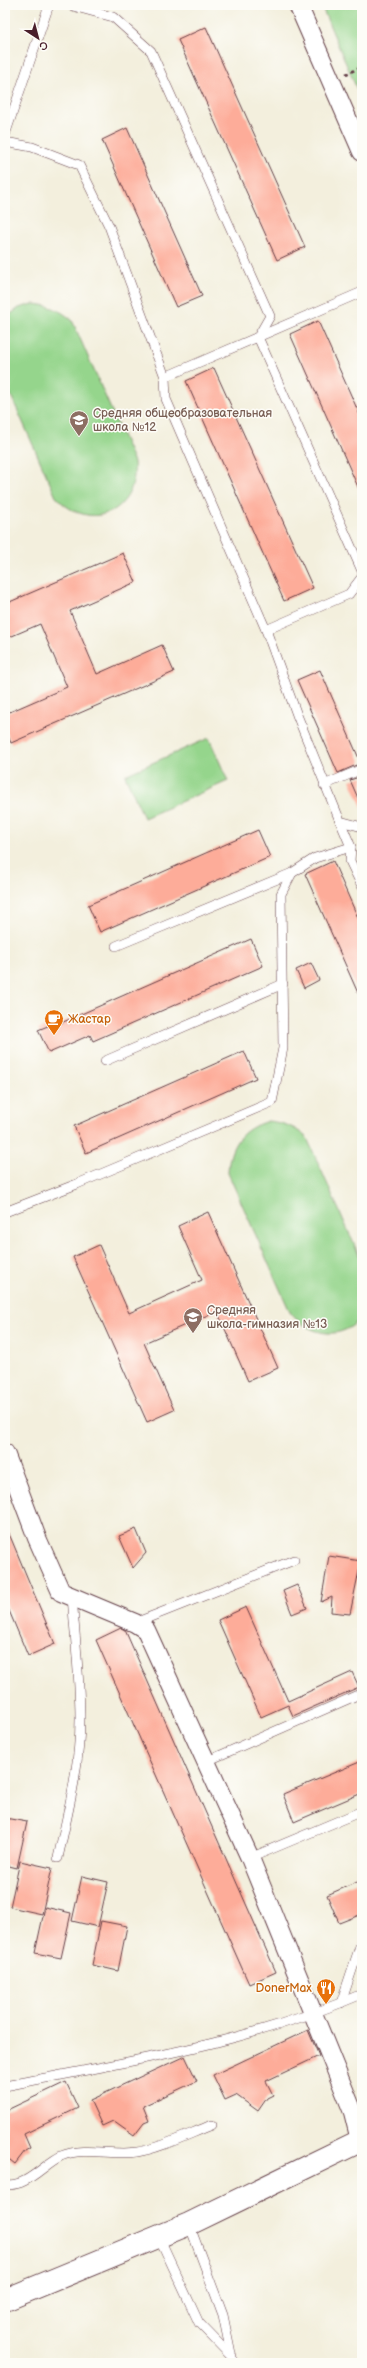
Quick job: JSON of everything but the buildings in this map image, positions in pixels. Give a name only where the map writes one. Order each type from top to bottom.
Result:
[{"type":"main road","points":[[5,2300],[189,2224],[361,2140]]},
{"type":"street","points":[[298,5],[362,152]]},
{"type":"street","points":[[5,1453],[37,1538],[61,1592],[135,1623],[146,1630],[159,1654],[205,1762],[250,1858],[353,2112],[361,2140]]},
{"type":"lane","points":[[5,136],[49,5]]},
{"type":"lane","points":[[69,5],[113,17],[151,51],[270,316],[258,337]]},
{"type":"lane","points":[[5,142],[32,147],[79,165],[109,226],[165,377],[166,399],[266,630],[324,785],[351,847],[350,861],[362,886]]},
{"type":"lane","points":[[165,377],[362,292]]},
{"type":"lane","points":[[258,337],[362,571]]},
{"type":"lane","points":[[266,630],[349,594],[362,577]]},
{"type":"lane","points":[[324,785],[362,769]]},
{"type":"lane","points":[[340,821],[362,827]]},
{"type":"lane","points":[[116,946],[292,873],[315,858],[351,847]]},
{"type":"lane","points":[[5,1212],[272,1102],[283,1048],[281,894],[292,873]]},
{"type":"lane","points":[[105,1061],[283,984]]},
{"type":"lane","points":[[135,1623],[294,1560]]},
{"type":"lane","points":[[58,1858],[76,1778],[79,1740],[80,1718],[72,1596]]},
{"type":"lane","points":[[205,1762],[362,1693]]},
{"type":"lane","points":[[250,1858],[362,1810]]},
{"type":"lane","points":[[341,2003],[362,1940]]},
{"type":"lane","points":[[5,2086],[200,2046],[314,2014],[362,1994]]},
{"type":"lane","points":[[5,2184],[11,2186],[26,2179],[62,2156],[84,2151],[120,2154],[139,2152],[212,2125]]},
{"type":"lane","points":[[189,2224],[223,2315],[231,2359]]},
{"type":"lane","points":[[159,2237],[199,2323],[231,2359]]},
{"type":"green space","points":[[321,5],[362,5],[362,101]]},
{"type":"green space","points":[[33,304],[54,308],[72,320],[134,462],[133,479],[129,494],[120,505],[110,512],[97,515],[83,514],[69,508],[56,497],[5,382],[5,318],[19,308]]},
{"type":"green space","points":[[209,738],[228,781],[144,818],[125,775]]},
{"type":"green space","points":[[268,1121],[289,1126],[307,1138],[362,1262],[362,1316],[346,1330],[336,1333],[317,1331],[308,1327],[291,1314],[228,1173],[231,1154],[238,1140],[250,1129]]},
{"type":"place","name":"Средняя общеобразовательная школа №12","points":[[79,437]]},
{"type":"place","name":"Жастар","points":[[54,1036]]},
{"type":"place","name":"Средняя школа-гимназия №13","points":[[193,1334]]},
{"type":"place","name":"DonerMax","points":[[326,2005]]}]
